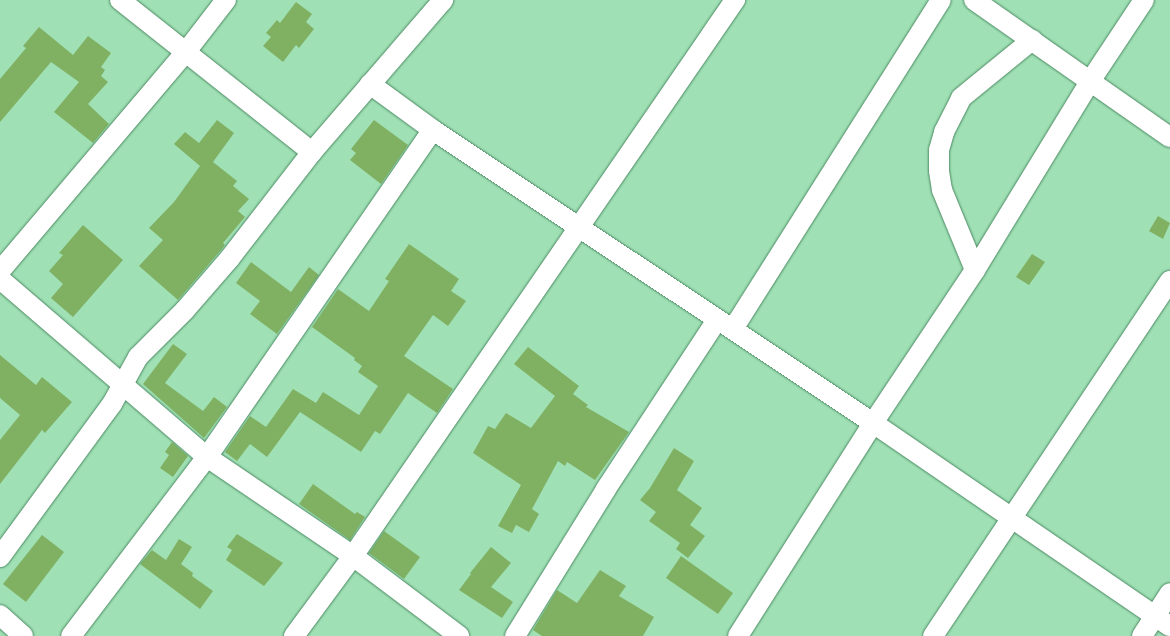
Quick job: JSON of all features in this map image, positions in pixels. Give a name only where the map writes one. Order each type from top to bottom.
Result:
[{"type":"street","points":[[120,0],[312,152]]},
{"type":"street","points":[[0,271],[185,53],[226,0]]},
{"type":"street","points":[[0,557],[124,386],[138,357],[185,310],[230,258],[312,152],[443,0]]},
{"type":"street","points":[[294,636],[353,556],[735,0]]},
{"type":"street","points":[[515,636],[606,489],[725,325],[941,0]]},
{"type":"street","points":[[974,0],[1170,137]]},
{"type":"street","points":[[738,636],[873,423],[975,270],[1091,80],[1144,0]]},
{"type":"street","points":[[975,270],[942,190],[939,150],[944,132],[962,98],[1032,40]]},
{"type":"street","points":[[370,84],[433,130],[873,423],[1010,518],[1163,620]]},
{"type":"street","points":[[71,636],[207,457],[433,130]]},
{"type":"street","points":[[0,279],[207,457],[353,556],[460,636]]},
{"type":"street","points":[[933,636],[1010,518],[1164,304],[1170,281]]},
{"type":"street","points":[[1142,636],[1163,620],[1170,593]]},
{"type":"street","points":[[0,615],[23,636]]},
{"type":"building","points":[[296,2],[312,14],[306,22],[314,29],[299,48],[296,45],[283,62],[263,46],[271,37],[266,33],[277,20],[280,23]]},
{"type":"building","points":[[39,27],[73,55],[88,36],[111,53],[101,67],[105,70],[101,76],[108,82],[88,104],[109,124],[93,143],[54,112],[79,82],[51,62],[0,122],[0,79],[26,48],[23,46]]},
{"type":"building","points":[[217,120],[234,133],[213,162],[237,181],[233,186],[249,199],[238,211],[245,217],[223,243],[225,245],[221,250],[178,300],[139,266],[163,240],[149,228],[174,202],[200,166],[174,144],[185,132],[199,143]]},
{"type":"building","points":[[374,120],[408,145],[381,184],[350,160],[356,153],[351,149]]},
{"type":"building","points":[[1158,216],[1170,223],[1163,239],[1149,231]]},
{"type":"building","points":[[83,225],[123,260],[73,317],[51,298],[63,284],[49,271],[63,255],[59,253]]},
{"type":"building","points":[[409,244],[459,279],[451,291],[466,301],[448,326],[433,315],[404,356],[453,389],[437,413],[408,393],[380,434],[375,431],[361,452],[300,412],[267,457],[250,444],[237,461],[225,452],[250,416],[266,427],[293,389],[316,403],[323,392],[359,415],[378,386],[358,372],[362,366],[354,360],[355,358],[312,327],[338,289],[369,311],[389,281],[385,279]]},
{"type":"building","points":[[1032,254],[1045,262],[1029,285],[1016,277]]},
{"type":"building","points":[[251,262],[291,292],[309,267],[319,275],[277,334],[250,314],[260,301],[236,283]]},
{"type":"building","points":[[173,344],[187,354],[165,383],[203,411],[214,397],[227,407],[204,438],[143,384]]},
{"type":"building","points":[[528,347],[579,386],[573,394],[588,405],[586,407],[629,432],[595,480],[567,462],[565,466],[558,461],[532,509],[539,514],[529,532],[516,525],[512,533],[498,526],[521,485],[473,453],[488,426],[495,429],[506,413],[531,428],[555,396],[514,364]]},
{"type":"building","points":[[0,355],[36,385],[42,377],[72,402],[45,433],[42,430],[0,484],[0,440],[20,415],[0,398]]},
{"type":"building","points":[[172,442],[188,456],[173,477],[160,468],[169,455],[165,452]]},
{"type":"building","points":[[674,448],[694,461],[677,490],[702,508],[690,525],[705,536],[688,558],[676,549],[680,543],[649,521],[656,512],[640,500],[650,488]]},
{"type":"building","points":[[313,484],[355,514],[357,512],[365,517],[350,540],[299,504]]},
{"type":"building","points":[[384,531],[420,557],[404,579],[369,553]]},
{"type":"building","points":[[237,534],[283,563],[264,586],[226,560],[232,550],[227,547]]},
{"type":"building","points":[[42,535],[64,552],[26,602],[3,584]]},
{"type":"building","points":[[179,539],[192,547],[181,564],[193,573],[192,576],[213,591],[200,609],[140,564],[152,550],[166,560]]},
{"type":"building","points":[[491,547],[511,563],[491,587],[513,602],[502,618],[459,590]]},
{"type":"building","points":[[681,556],[733,593],[718,614],[666,578]]},
{"type":"building","points":[[600,570],[626,586],[619,596],[654,617],[643,636],[542,636],[533,630],[557,590],[577,603]]}]
